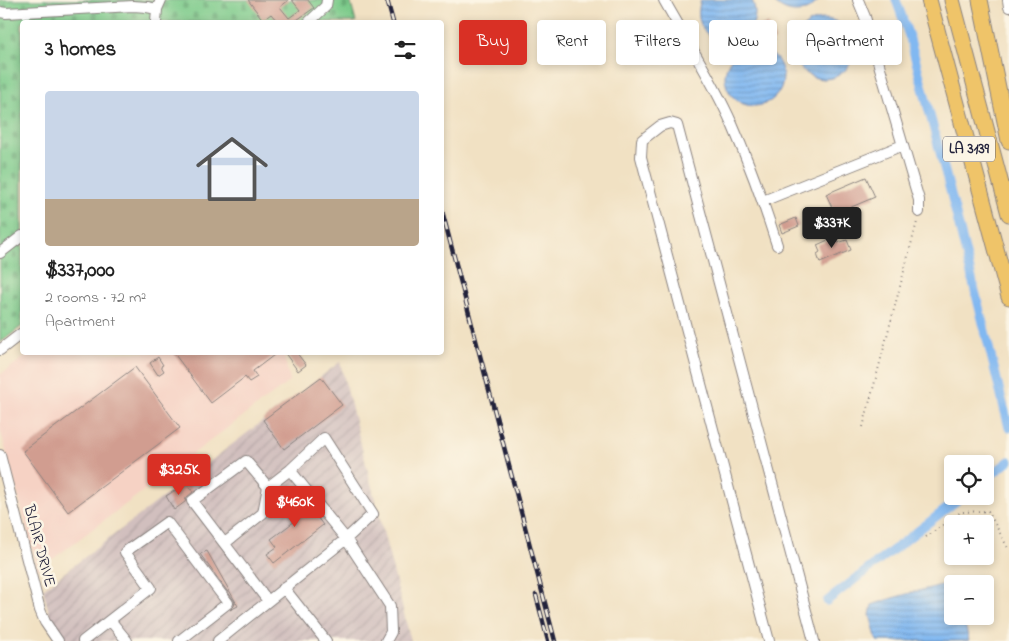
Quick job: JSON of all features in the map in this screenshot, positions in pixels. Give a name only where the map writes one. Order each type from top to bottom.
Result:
[{"type":"highway","name":"LA 3139","points":[[929,0],[1009,297]]},
{"type":"highway","name":"LA 3139","points":[[952,0],[1009,214]]},
{"type":"highway","points":[[980,0],[1009,141]]},
{"type":"street","points":[[311,20],[326,6],[327,0]]},
{"type":"street","points":[[664,0],[727,114],[763,201],[777,245]]},
{"type":"street","points":[[858,0],[919,200],[919,212]]},
{"type":"street","points":[[1008,0],[1009,7]]},
{"type":"street","points":[[0,12],[159,5],[156,20]]},
{"type":"street","points":[[769,641],[641,157],[642,140],[660,126],[670,123],[677,125],[814,641]]},
{"type":"street","points":[[763,201],[903,145]]},
{"type":"street","points":[[0,253],[20,238]]},
{"type":"street","points":[[0,350],[20,335]]},
{"type":"street","points":[[218,641],[346,540],[374,514],[324,438],[268,488],[263,513],[225,543]]},
{"type":"street","name":"BLAIR DRIVE","points":[[0,455],[40,610],[58,641]]},
{"type":"street","points":[[268,488],[246,462],[192,501],[268,600]]},
{"type":"street","points":[[290,470],[346,540],[390,606],[391,632],[386,641]]},
{"type":"street","points":[[82,641],[151,588],[125,552],[166,522],[228,604],[179,641]]},
{"type":"street","points":[[284,588],[326,641]]},
{"type":"street","points":[[110,620],[127,641]]},
{"type":"path","points":[[863,427],[919,212]]},
{"type":"path","points":[[926,537],[961,512],[988,511],[1009,550]]},
{"type":"shaded area","points":[[27,355],[284,355],[290,381],[38,570],[0,429],[0,375]]},
{"type":"shaded area","points":[[340,362],[411,641],[56,641],[43,589]]},
{"type":"green space","points":[[0,0],[350,0],[355,20],[20,20],[20,328],[0,343]]},
{"type":"water","points":[[701,0],[752,0],[755,13],[754,20],[709,20],[709,34],[701,25],[699,13]]},
{"type":"water","points":[[772,0],[819,0],[808,9],[796,12],[783,9]]},
{"type":"water","points":[[777,59],[783,71],[783,83],[775,98],[760,106],[748,106],[733,98],[725,83],[725,71],[728,65],[777,65]]},
{"type":"water","points":[[850,65],[841,74],[824,79],[807,74],[799,66]]},
{"type":"water","points":[[944,584],[944,625],[965,625],[969,641],[877,641],[870,615],[872,605]]},
{"type":"building","points":[[248,0],[289,0],[280,7],[289,18],[300,10],[292,0],[308,0],[314,8],[297,20],[276,20],[271,14],[263,20]]},
{"type":"building","points":[[866,177],[875,197],[835,214],[826,194]]},
{"type":"building","points":[[796,218],[799,226],[782,233],[779,225]]},
{"type":"building","points":[[835,237],[838,243],[847,240],[851,250],[820,263],[817,254],[820,252],[817,245]]},
{"type":"building","points":[[175,355],[274,355],[253,371],[257,377],[249,382],[245,377],[211,403]]},
{"type":"building","points":[[286,355],[298,355],[306,365],[298,371]]},
{"type":"building","points":[[158,357],[164,371],[158,375],[150,363]]},
{"type":"building","points":[[135,367],[180,428],[68,512],[23,451]]},
{"type":"building","points":[[321,377],[342,405],[284,449],[263,420]]},
{"type":"building","points":[[187,483],[193,492],[186,498],[185,502],[174,510],[166,496]]},
{"type":"building","points":[[299,493],[323,525],[274,563],[267,554],[277,547],[271,539],[295,521],[283,505]]},
{"type":"building","points":[[207,551],[238,606],[230,610],[235,602],[200,554]]},
{"type":"waterway","points":[[896,0],[910,39],[952,198],[1009,428]]},
{"type":"waterway","points":[[994,473],[1009,461]]},
{"type":"waterway","points":[[827,601],[951,505]]},
{"type":"railway","points":[[387,0],[392,20]]},
{"type":"railway","points":[[444,218],[555,641]]},
{"type":"railway","points":[[536,595],[548,641]]}]
